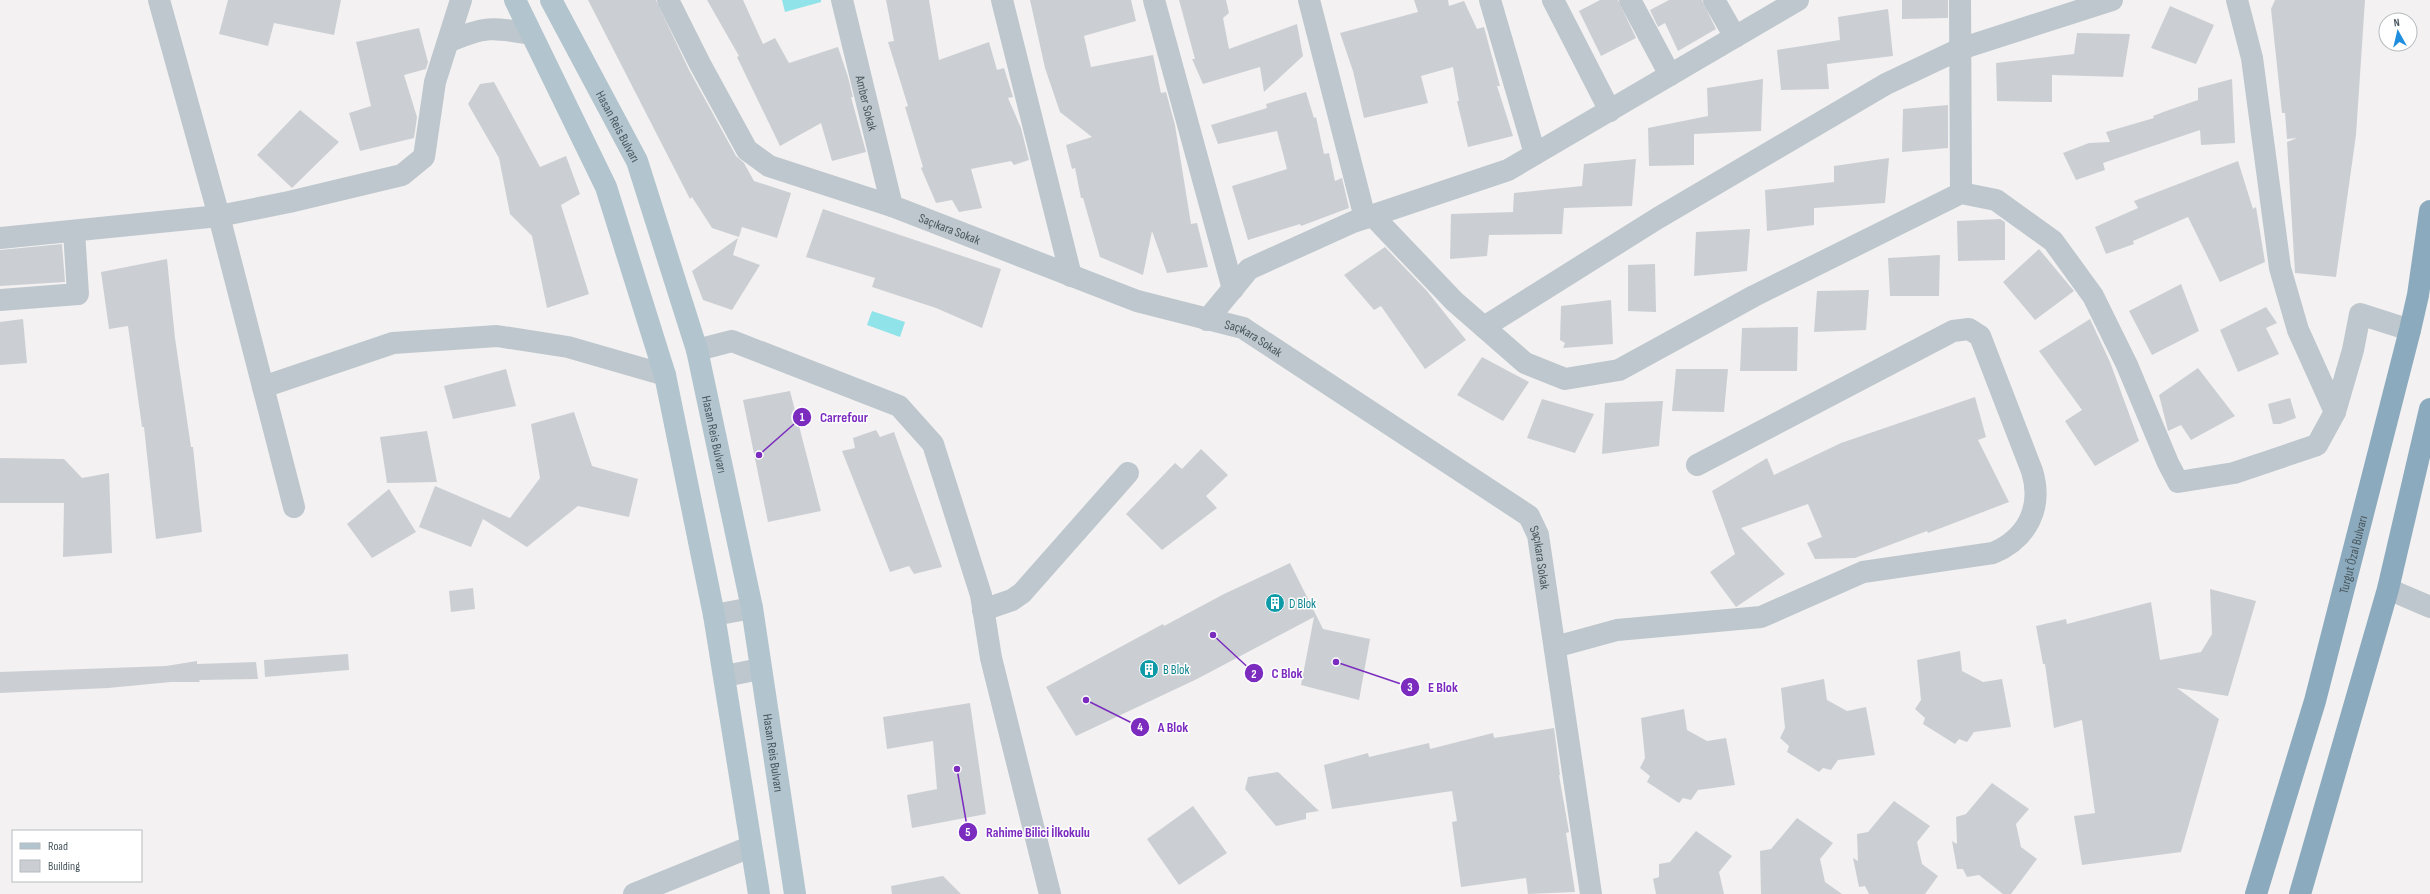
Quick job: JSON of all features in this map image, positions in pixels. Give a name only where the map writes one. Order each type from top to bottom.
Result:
[{"type":"highway","name":"Turgut Özal Bulvarı","points":[[2256,894],[2315,701],[2410,330],[2418,295],[2430,211]]},
{"type":"highway","points":[[2300,894],[2388,589],[2430,409]]},
{"type":"main road","points":[[515,0],[606,187],[665,375],[714,615],[725,676],[750,847],[759,894]]},
{"type":"main road","name":"Hasan Reis Bulvarı","points":[[551,0],[637,161],[697,350],[752,608],[795,894]]},
{"type":"street","points":[[158,0],[219,216],[294,507]]},
{"type":"street","points":[[0,238],[219,216],[289,202],[402,175],[424,157],[435,82],[461,0]]},
{"type":"street","name":"Saçıkara Sokak","points":[[668,0],[700,64],[747,150],[769,166],[892,206],[1137,301],[1243,328],[1529,516],[1538,535],[1591,894]]},
{"type":"street","name":"Amber Sokak","points":[[842,0],[892,206]]},
{"type":"street","points":[[1002,0],[1070,276]]},
{"type":"street","points":[[1154,0],[1233,289]]},
{"type":"street","points":[[1309,0],[1369,217],[1454,301],[1525,363],[1565,379],[1619,370],[1754,296],[1961,193],[1996,200],[2053,241],[2093,296],[2127,365],[2161,449],[2178,482],[2234,473],[2317,445],[2335,412],[2353,350],[2360,314],[2410,330]]},
{"type":"street","points":[[1490,0],[1535,154]]},
{"type":"street","points":[[1553,0],[1610,111]]},
{"type":"street","points":[[1630,0],[1670,75]]},
{"type":"street","points":[[1714,0],[1735,37]]},
{"type":"street","points":[[1207,320],[1249,269],[1369,217],[1508,170],[1798,0]]},
{"type":"street","points":[[1960,0],[1961,193]]},
{"type":"street","points":[[1484,327],[1658,218],[1886,84],[1960,49],[2112,0]]},
{"type":"street","points":[[2237,0],[2252,58],[2280,268],[2298,330],[2335,412]]},
{"type":"street","points":[[448,42],[474,30],[495,27],[531,34]]},
{"type":"street","points":[[0,300],[78,294],[74,231]]},
{"type":"street","points":[[1555,647],[1617,630],[1760,617],[1863,572],[1993,553],[2004,549],[2022,535],[2028,525],[2036,504],[2035,481],[1980,336],[1969,329],[1953,331],[1697,465]]},
{"type":"street","points":[[263,387],[393,343],[497,336],[568,347],[665,375]]},
{"type":"street","points":[[697,350],[732,341],[899,406],[934,444],[981,595],[991,658],[1050,894]]},
{"type":"street","points":[[983,610],[1012,600],[1022,593],[1128,473]]},
{"type":"street","points":[[2388,589],[2430,606]]},
{"type":"street","points":[[714,615],[752,608]]},
{"type":"street","points":[[725,676],[760,669]]},
{"type":"street","points":[[634,894],[750,847]]},
{"type":"water","points":[[782,0],[821,0],[821,2],[785,12]]},
{"type":"water","points":[[872,311],[905,322],[900,337],[867,325]]},
{"type":"building","points":[[228,0],[341,0],[334,35],[274,23],[268,46],[219,34]]},
{"type":"building","points":[[588,0],[656,0],[689,70],[736,156],[744,163],[754,181],[791,193],[777,238],[742,227],[739,237],[712,228],[692,197],[690,199]]},
{"type":"building","points":[[707,0],[743,0],[763,44],[775,38],[789,63],[838,47],[848,77],[853,97],[851,97],[866,152],[832,161],[821,123],[780,146],[737,57],[739,56]]},
{"type":"building","points":[[886,0],[929,0],[939,60],[989,42],[997,70],[1004,68],[1013,97],[1008,98],[1021,128],[1029,160],[1014,165],[1011,161],[971,169],[982,208],[959,212],[952,200],[936,203],[921,168],[923,167],[905,107],[908,106],[888,42],[894,41]]},
{"type":"building","points":[[1030,0],[1131,0],[1136,21],[1084,36],[1091,67],[1153,55],[1161,93],[1166,92],[1175,125],[1191,224],[1197,223],[1208,267],[1167,273],[1152,231],[1143,275],[1100,257],[1083,198],[1081,198],[1075,168],[1072,169],[1066,145],[1092,137],[1060,112],[1045,68]]},
{"type":"building","points":[[1179,0],[1226,0],[1229,13],[1223,18],[1229,49],[1297,24],[1303,56],[1264,92],[1260,67],[1203,84],[1192,59],[1195,59]]},
{"type":"building","points":[[1414,0],[1448,0],[1449,6],[1464,1],[1477,29],[1484,27],[1500,86],[1497,86],[1513,136],[1468,147],[1457,101],[1459,101],[1453,67],[1421,76],[1428,103],[1364,118],[1353,71],[1340,33],[1418,12]]},
{"type":"building","points":[[1600,0],[1618,0],[1636,38],[1601,56],[1579,11]]},
{"type":"building","points":[[1669,0],[1702,0],[1716,29],[1678,51],[1665,23],[1658,27],[1650,10]]},
{"type":"building","points":[[1902,0],[1948,0],[1948,18],[1902,19]]},
{"type":"building","points":[[2275,0],[2365,0],[2356,135],[2336,277],[2295,273],[2287,142],[2297,138],[2287,139],[2285,113],[2282,113],[2271,9]]},
{"type":"building","points":[[2170,6],[2214,25],[2196,64],[2151,48]]},
{"type":"building","points":[[1888,9],[1893,56],[1827,64],[1829,89],[1781,90],[1777,50],[1840,40],[1838,17]]},
{"type":"building","points":[[419,28],[428,62],[426,69],[404,75],[417,117],[414,138],[360,151],[349,113],[371,106],[356,42]]},
{"type":"building","points":[[2077,33],[2130,34],[2123,77],[2052,75],[2052,102],[1997,101],[1996,63],[2074,54]]},
{"type":"building","points":[[1763,79],[1761,131],[1694,134],[1694,165],[1649,166],[1648,128],[1708,116],[1707,88]]},
{"type":"building","points":[[2232,79],[2235,143],[2201,145],[2200,130],[2103,163],[2105,170],[2076,180],[2063,153],[2089,143],[2110,142],[2106,132],[2154,118],[2153,116],[2198,100],[2198,88]]},
{"type":"building","points":[[494,82],[540,167],[566,156],[580,194],[561,205],[589,294],[547,308],[532,236],[510,214],[499,158],[468,104],[480,84]]},
{"type":"building","points":[[1306,92],[1314,118],[1316,117],[1324,154],[1329,153],[1335,181],[1342,178],[1349,208],[1301,226],[1300,224],[1248,240],[1232,186],[1287,169],[1277,131],[1218,144],[1211,125],[1267,108],[1266,104]]},
{"type":"building","points":[[1948,105],[1948,148],[1902,152],[1903,109]]},
{"type":"building","points":[[300,110],[339,142],[292,188],[257,155]]},
{"type":"building","points":[[1889,158],[1885,203],[1814,208],[1814,225],[1767,231],[1765,190],[1834,182],[1834,166]]},
{"type":"building","points":[[1636,159],[1632,206],[1564,208],[1562,234],[1489,235],[1487,256],[1450,259],[1451,214],[1513,212],[1514,193],[1582,186],[1584,164]]},
{"type":"building","points":[[2238,161],[2253,209],[2256,207],[2265,262],[2220,282],[2188,217],[2133,241],[2134,244],[2106,254],[2095,227],[2138,208],[2134,201]]},
{"type":"building","points":[[823,209],[1001,269],[982,328],[936,308],[872,287],[875,278],[806,257]]},
{"type":"building","points":[[2000,219],[2005,222],[2005,260],[1958,261],[1957,221]]},
{"type":"building","points":[[1750,229],[1747,271],[1694,276],[1696,232]]},
{"type":"building","points":[[738,238],[733,255],[760,265],[732,310],[703,300],[692,271]]},
{"type":"building","points":[[62,244],[65,282],[0,286],[0,250]]},
{"type":"building","points":[[1385,247],[1427,291],[1466,340],[1425,369],[1381,306],[1374,310],[1344,275]]},
{"type":"building","points":[[2039,249],[2074,291],[2035,320],[2003,282]]},
{"type":"building","points":[[1940,255],[1939,296],[1890,296],[1888,258]]},
{"type":"building","points":[[167,259],[175,338],[191,447],[193,447],[202,532],[156,539],[144,427],[142,427],[128,326],[109,329],[101,272]]},
{"type":"building","points":[[1655,264],[1656,312],[1628,311],[1628,265]]},
{"type":"building","points":[[2181,284],[2199,331],[2152,355],[2129,311]]},
{"type":"building","points":[[1869,290],[1866,330],[1814,332],[1817,291]]},
{"type":"building","points":[[1611,300],[1613,344],[1563,348],[1565,343],[1560,340],[1561,306]]},
{"type":"building","points":[[2266,307],[2277,323],[2266,328],[2279,354],[2238,372],[2220,330]]},
{"type":"building","points":[[23,319],[27,363],[0,365],[0,322]]},
{"type":"building","points":[[2090,319],[2110,362],[2139,441],[2095,466],[2065,421],[2082,410],[2039,351]]},
{"type":"building","points":[[1798,327],[1797,371],[1740,371],[1742,328]]},
{"type":"building","points":[[1482,357],[1529,382],[1503,421],[1457,395]]},
{"type":"building","points":[[2198,368],[2235,416],[2191,440],[2181,425],[2168,431],[2159,395]]},
{"type":"building","points":[[506,369],[516,406],[453,419],[444,386]]},
{"type":"building","points":[[1676,369],[1728,369],[1724,412],[1672,411]]},
{"type":"building","points":[[790,391],[821,511],[768,522],[743,400]]},
{"type":"building","points":[[1975,397],[1986,437],[1978,440],[2009,502],[1928,533],[1927,531],[1855,558],[1815,559],[1807,543],[1822,537],[1808,504],[1741,528],[1785,574],[1736,607],[1710,572],[1735,554],[1712,491],[1767,458],[1774,475],[1841,443]]},
{"type":"building","points":[[2290,398],[2296,418],[2280,424],[2273,424],[2268,404]]},
{"type":"building","points":[[1542,399],[1594,414],[1575,453],[1527,438]]},
{"type":"building","points":[[1663,401],[1659,446],[1602,454],[1605,403]]},
{"type":"building","points":[[574,412],[592,466],[638,479],[629,517],[578,506],[527,547],[483,519],[471,547],[419,527],[435,486],[510,518],[540,478],[531,424]]},
{"type":"building","points":[[876,430],[880,437],[894,432],[942,567],[914,574],[909,566],[890,572],[842,451],[855,448],[853,438]]},
{"type":"building","points":[[427,431],[437,482],[387,483],[380,437]]},
{"type":"building","points":[[1201,449],[1228,475],[1206,496],[1217,508],[1162,550],[1126,514],[1175,463],[1182,469]]},
{"type":"building","points":[[0,458],[64,459],[82,478],[109,473],[112,553],[63,557],[64,503],[0,503]]},
{"type":"building","points":[[389,489],[416,532],[372,558],[347,524]]},
{"type":"building","points":[[1290,563],[1323,629],[1370,639],[1359,700],[1301,685],[1314,617],[1197,679],[1076,736],[1046,687],[1163,624],[1164,626],[1224,594]]},
{"type":"building","points":[[473,588],[475,609],[451,612],[449,591]]},
{"type":"building","points":[[2210,589],[2256,601],[2228,696],[2177,688],[2219,719],[2181,852],[2082,865],[2074,816],[2095,813],[2082,720],[2054,728],[2045,664],[2043,664],[2036,626],[2066,619],[2067,624],[2151,602],[2160,660],[2201,652],[2212,634]]},
{"type":"building","points":[[1960,651],[1962,671],[1983,682],[2002,679],[2011,727],[1974,732],[1967,742],[1959,739],[1955,744],[1923,724],[1925,718],[1915,709],[1921,700],[1917,660]]},
{"type":"building","points":[[348,654],[349,670],[265,677],[264,660]]},
{"type":"building","points":[[197,661],[197,664],[256,662],[258,679],[199,680],[200,682],[171,682],[108,688],[0,693],[0,672],[166,666]]},
{"type":"building","points":[[1824,679],[1827,700],[1847,711],[1866,707],[1875,755],[1838,760],[1831,770],[1823,768],[1819,772],[1787,752],[1789,746],[1780,738],[1785,728],[1781,688]]},
{"type":"building","points":[[970,703],[986,814],[912,828],[907,795],[937,789],[933,741],[887,749],[883,717]]},
{"type":"building","points":[[1684,709],[1687,730],[1707,741],[1726,738],[1735,785],[1698,790],[1691,800],[1683,798],[1679,803],[1647,782],[1650,776],[1640,768],[1645,758],[1641,718]]},
{"type":"building","points":[[1554,728],[1559,775],[1569,832],[1566,833],[1575,892],[1528,894],[1526,878],[1461,887],[1452,822],[1457,821],[1452,791],[1332,809],[1324,765],[1368,753],[1369,757],[1429,743],[1430,749],[1493,733],[1494,738]]},
{"type":"building","points":[[1278,772],[1319,811],[1306,813],[1306,819],[1276,826],[1245,789],[1248,777]]},
{"type":"building","points":[[1992,783],[2029,809],[2016,824],[2021,847],[2037,859],[2011,894],[2003,894],[1979,875],[1967,877],[1963,869],[1957,869],[1952,841],[1957,844],[1956,817],[1966,814]]},
{"type":"building","points":[[1894,801],[1930,826],[1917,842],[1922,864],[1938,876],[1925,894],[1869,894],[1865,886],[1859,887],[1853,858],[1858,861],[1857,834],[1868,832]]},
{"type":"building","points":[[1193,806],[1227,853],[1179,885],[1147,839]]},
{"type":"building","points":[[1797,818],[1833,843],[1820,859],[1825,882],[1842,894],[1761,894],[1760,851],[1771,849]]},
{"type":"building","points":[[1696,831],[1732,856],[1719,872],[1724,894],[1656,894],[1653,879],[1659,877],[1659,864],[1670,862]]},
{"type":"building","points":[[943,876],[961,894],[892,894],[891,886]]},
{"type":"place","name":"Carrefour","points":[[759,455]]},
{"type":"place","name":"D Blok","points":[[1275,603]]},
{"type":"place","name":"C Blok","points":[[1213,635]]},
{"type":"place","name":"E Blok","points":[[1336,662]]},
{"type":"place","name":"B Blok","points":[[1149,669]]},
{"type":"place","name":"A Blok","points":[[1086,700]]},
{"type":"place","name":"Rahime Bilici İlkokulu","points":[[957,769]]}]
